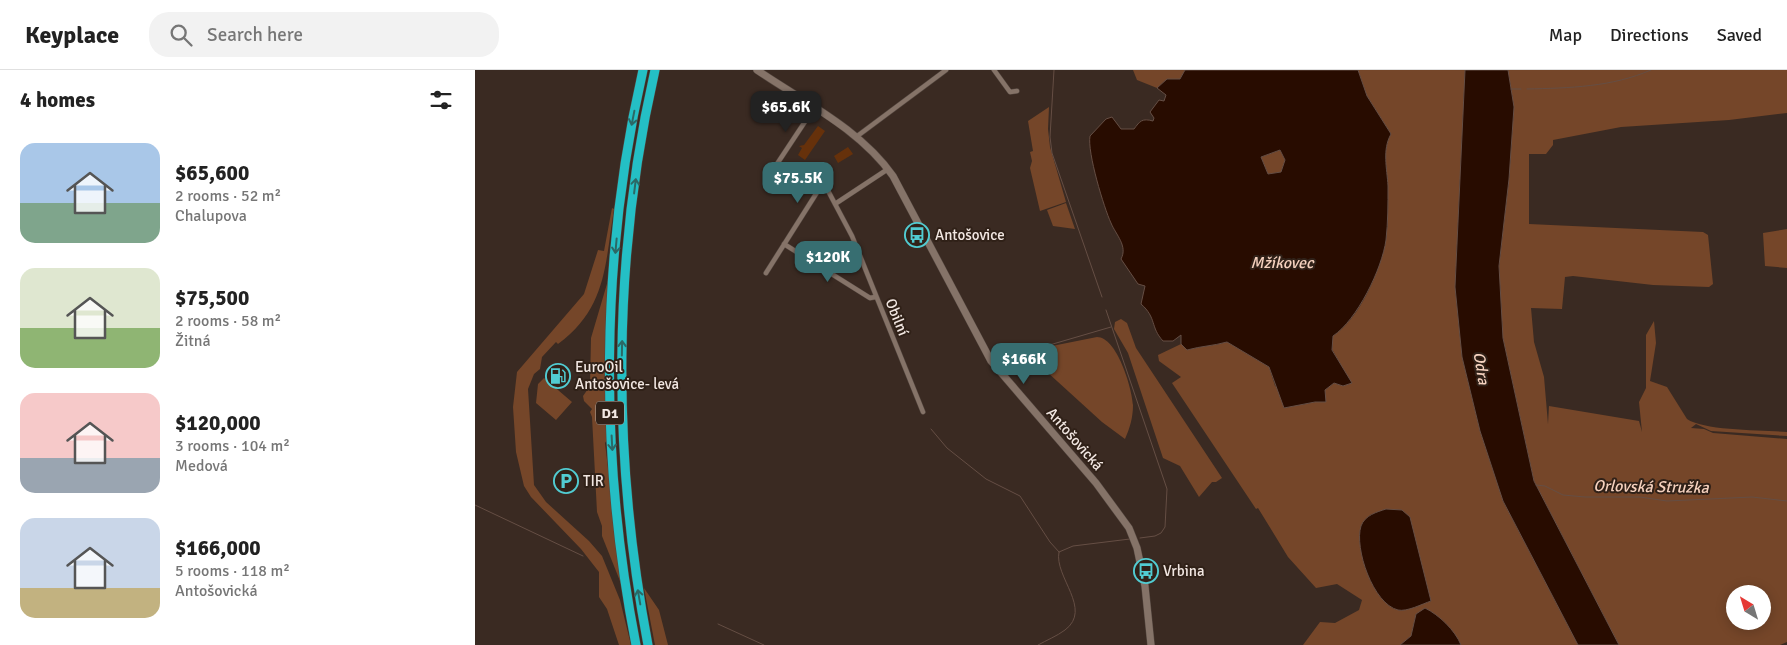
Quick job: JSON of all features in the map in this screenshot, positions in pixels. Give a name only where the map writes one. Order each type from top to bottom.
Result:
[{"type":"highway","name":"D1","points":[[636,645],[625,589],[616,511],[610,395],[614,275],[619,214],[628,149],[643,70]]},
{"type":"highway","name":"D1","points":[[648,645],[633,558],[627,507],[623,435],[622,355],[629,228],[645,120],[655,70]]},
{"type":"street","name":"Antošovická","points":[[757,70],[856,137],[888,169],[908,202],[932,254],[991,361],[1096,483],[1126,523],[1137,548],[1145,586],[1151,645]]},
{"type":"street","points":[[856,137],[946,70]]},
{"type":"street","points":[[994,70],[1010,92],[1017,91]]},
{"type":"street","points":[[773,170],[812,107]]},
{"type":"street","points":[[835,204],[888,169]]},
{"type":"street","name":"Obilní","points":[[784,244],[821,186],[825,185],[852,236],[923,412]]},
{"type":"street","points":[[766,273],[784,244],[870,298],[875,297]]},
{"type":"shaded area","points":[[1133,70],[1185,70],[1180,79],[1167,79],[1157,88],[1137,80]]},
{"type":"shaded area","points":[[1358,70],[1465,70],[1455,287],[1462,357],[1480,431],[1503,501],[1578,645],[1461,645],[1458,639],[1416,614],[1411,636],[1401,645],[1303,645],[1320,622],[1335,623],[1359,610],[1362,600],[1337,584],[1316,588],[1288,557],[1258,508],[1256,509],[1172,383],[1181,377],[1159,361],[1158,355],[1181,344],[1187,350],[1227,342],[1269,367],[1275,386],[1301,405],[1325,402],[1325,390],[1334,383],[1343,386],[1351,383],[1332,349],[1333,336],[1352,318],[1367,295],[1382,256],[1388,222],[1386,153],[1391,134],[1367,96]],"holes":[[[1386,509],[1420,560],[1431,601],[1400,610],[1361,526],[1370,515]]]},
{"type":"shaded area","points":[[1508,70],[1787,70],[1787,113],[1729,120],[1621,127],[1553,140],[1553,145],[1546,154],[1529,154],[1529,224],[1703,232],[1708,235],[1713,284],[1709,287],[1653,285],[1573,276],[1565,277],[1562,309],[1531,308],[1534,342],[1544,377],[1548,424],[1549,406],[1639,421],[1642,432],[1639,402],[1646,388],[1646,335],[1654,321],[1656,343],[1650,381],[1667,387],[1687,419],[1695,423],[1720,428],[1787,432],[1787,436],[1711,431],[1696,424],[1691,428],[1704,429],[1713,433],[1787,439],[1787,642],[1780,645],[1619,645],[1534,481],[1503,338],[1499,266],[1509,179],[1514,107]]},
{"type":"shaded area","points":[[1049,107],[1048,129],[1050,147],[1066,202],[1040,211],[1030,168],[1032,161],[1030,152],[1033,151],[1028,121]]},
{"type":"shaded area","points":[[1280,150],[1285,160],[1281,172],[1268,174],[1261,157]]},
{"type":"shaded area","points":[[1066,203],[1075,229],[1053,226],[1047,210]]},
{"type":"shaded area","points":[[612,208],[614,209],[605,266],[595,300],[574,330],[558,344],[556,342],[542,357],[540,369],[534,374],[528,389],[534,485],[546,502],[589,541],[602,556],[620,600],[631,645],[619,645],[607,609],[599,597],[599,572],[581,549],[531,497],[524,486],[516,452],[513,407],[517,372],[584,294],[598,250],[604,251]]},
{"type":"shaded area","points":[[1787,229],[1787,268],[1765,266],[1763,233]]},
{"type":"shaded area","points":[[609,277],[605,400],[607,440],[605,443],[622,586],[602,536],[602,526],[597,512],[592,417],[590,412],[592,409],[584,401],[583,396],[590,386],[591,338]]},
{"type":"shaded area","points":[[1121,319],[1127,323],[1136,348],[1222,478],[1212,482],[1199,497],[1180,466],[1163,458],[1128,353],[1114,329],[1115,322]]},
{"type":"shaded area","points":[[1097,337],[1104,339],[1117,354],[1130,387],[1133,409],[1125,439],[1102,422],[1035,361],[1052,346]]},
{"type":"shaded area","points":[[544,378],[572,402],[556,420],[536,403],[538,384]]},
{"type":"shaded area","points":[[644,588],[659,610],[668,645],[655,645]]},
{"type":"water","name":"Mžíkovec","points":[[1185,70],[1358,70],[1367,96],[1391,134],[1386,153],[1388,213],[1384,252],[1367,293],[1351,318],[1333,336],[1332,350],[1352,383],[1343,386],[1334,383],[1325,390],[1326,402],[1315,402],[1284,408],[1269,367],[1227,342],[1187,350],[1181,344],[1181,335],[1173,341],[1163,341],[1156,331],[1152,318],[1141,304],[1145,286],[1138,284],[1121,259],[1123,250],[1121,241],[1104,205],[1093,167],[1090,136],[1106,119],[1112,117],[1121,129],[1134,129],[1142,121],[1153,121],[1154,118],[1150,112],[1159,100],[1164,101],[1166,95],[1157,88],[1167,79],[1180,79]],"holes":[[[1280,150],[1285,160],[1281,172],[1268,174],[1261,157]]]},
{"type":"water","name":"Odra","points":[[1465,70],[1508,70],[1514,107],[1509,179],[1499,266],[1503,338],[1534,481],[1619,645],[1578,645],[1503,501],[1480,431],[1462,357],[1455,287]]},
{"type":"water","points":[[1386,509],[1402,510],[1410,517],[1431,601],[1406,610],[1398,610],[1389,606],[1373,587],[1360,548],[1361,526],[1365,519],[1372,514]]},
{"type":"water","points":[[1425,608],[1446,624],[1455,634],[1461,645],[1400,645],[1411,636],[1416,614]]},
{"type":"building","points":[[818,126],[825,131],[805,160],[798,155],[802,148],[799,146],[804,145]]},
{"type":"building","points":[[848,147],[853,154],[838,163],[834,156]]},
{"type":"waterway","points":[[1054,70],[1050,137],[1052,153],[1102,297]]},
{"type":"waterway","points":[[1527,89],[1591,86],[1621,80],[1651,70]]},
{"type":"waterway","points":[[1511,89],[1521,89]]},
{"type":"waterway","points":[[1106,310],[1167,489],[1165,527],[1161,533],[1155,536],[1140,538]]},
{"type":"waterway","points":[[1020,378],[1046,346],[1111,327]]},
{"type":"waterway","points":[[931,429],[947,448],[986,479],[1020,496],[1050,542],[1059,552]]},
{"type":"waterway","name":"Orlovská Stružka","points":[[1536,485],[1545,486],[1563,495],[1585,497],[1640,497],[1667,501],[1752,497],[1787,501]]},
{"type":"waterway","points":[[475,505],[583,556]]},
{"type":"waterway","points":[[1038,645],[1065,630],[1073,622],[1074,603],[1059,562],[1059,552],[1073,546],[1130,539]]},
{"type":"waterway","points":[[718,624],[764,645]]},
{"type":"place","name":"Antošovice","points":[[917,235]]},
{"type":"place","name":"EuroOil Antošovice- levá","points":[[558,376]]},
{"type":"place","name":"TIR","points":[[566,481]]},
{"type":"place","name":"Vrbina","points":[[1146,571]]}]
